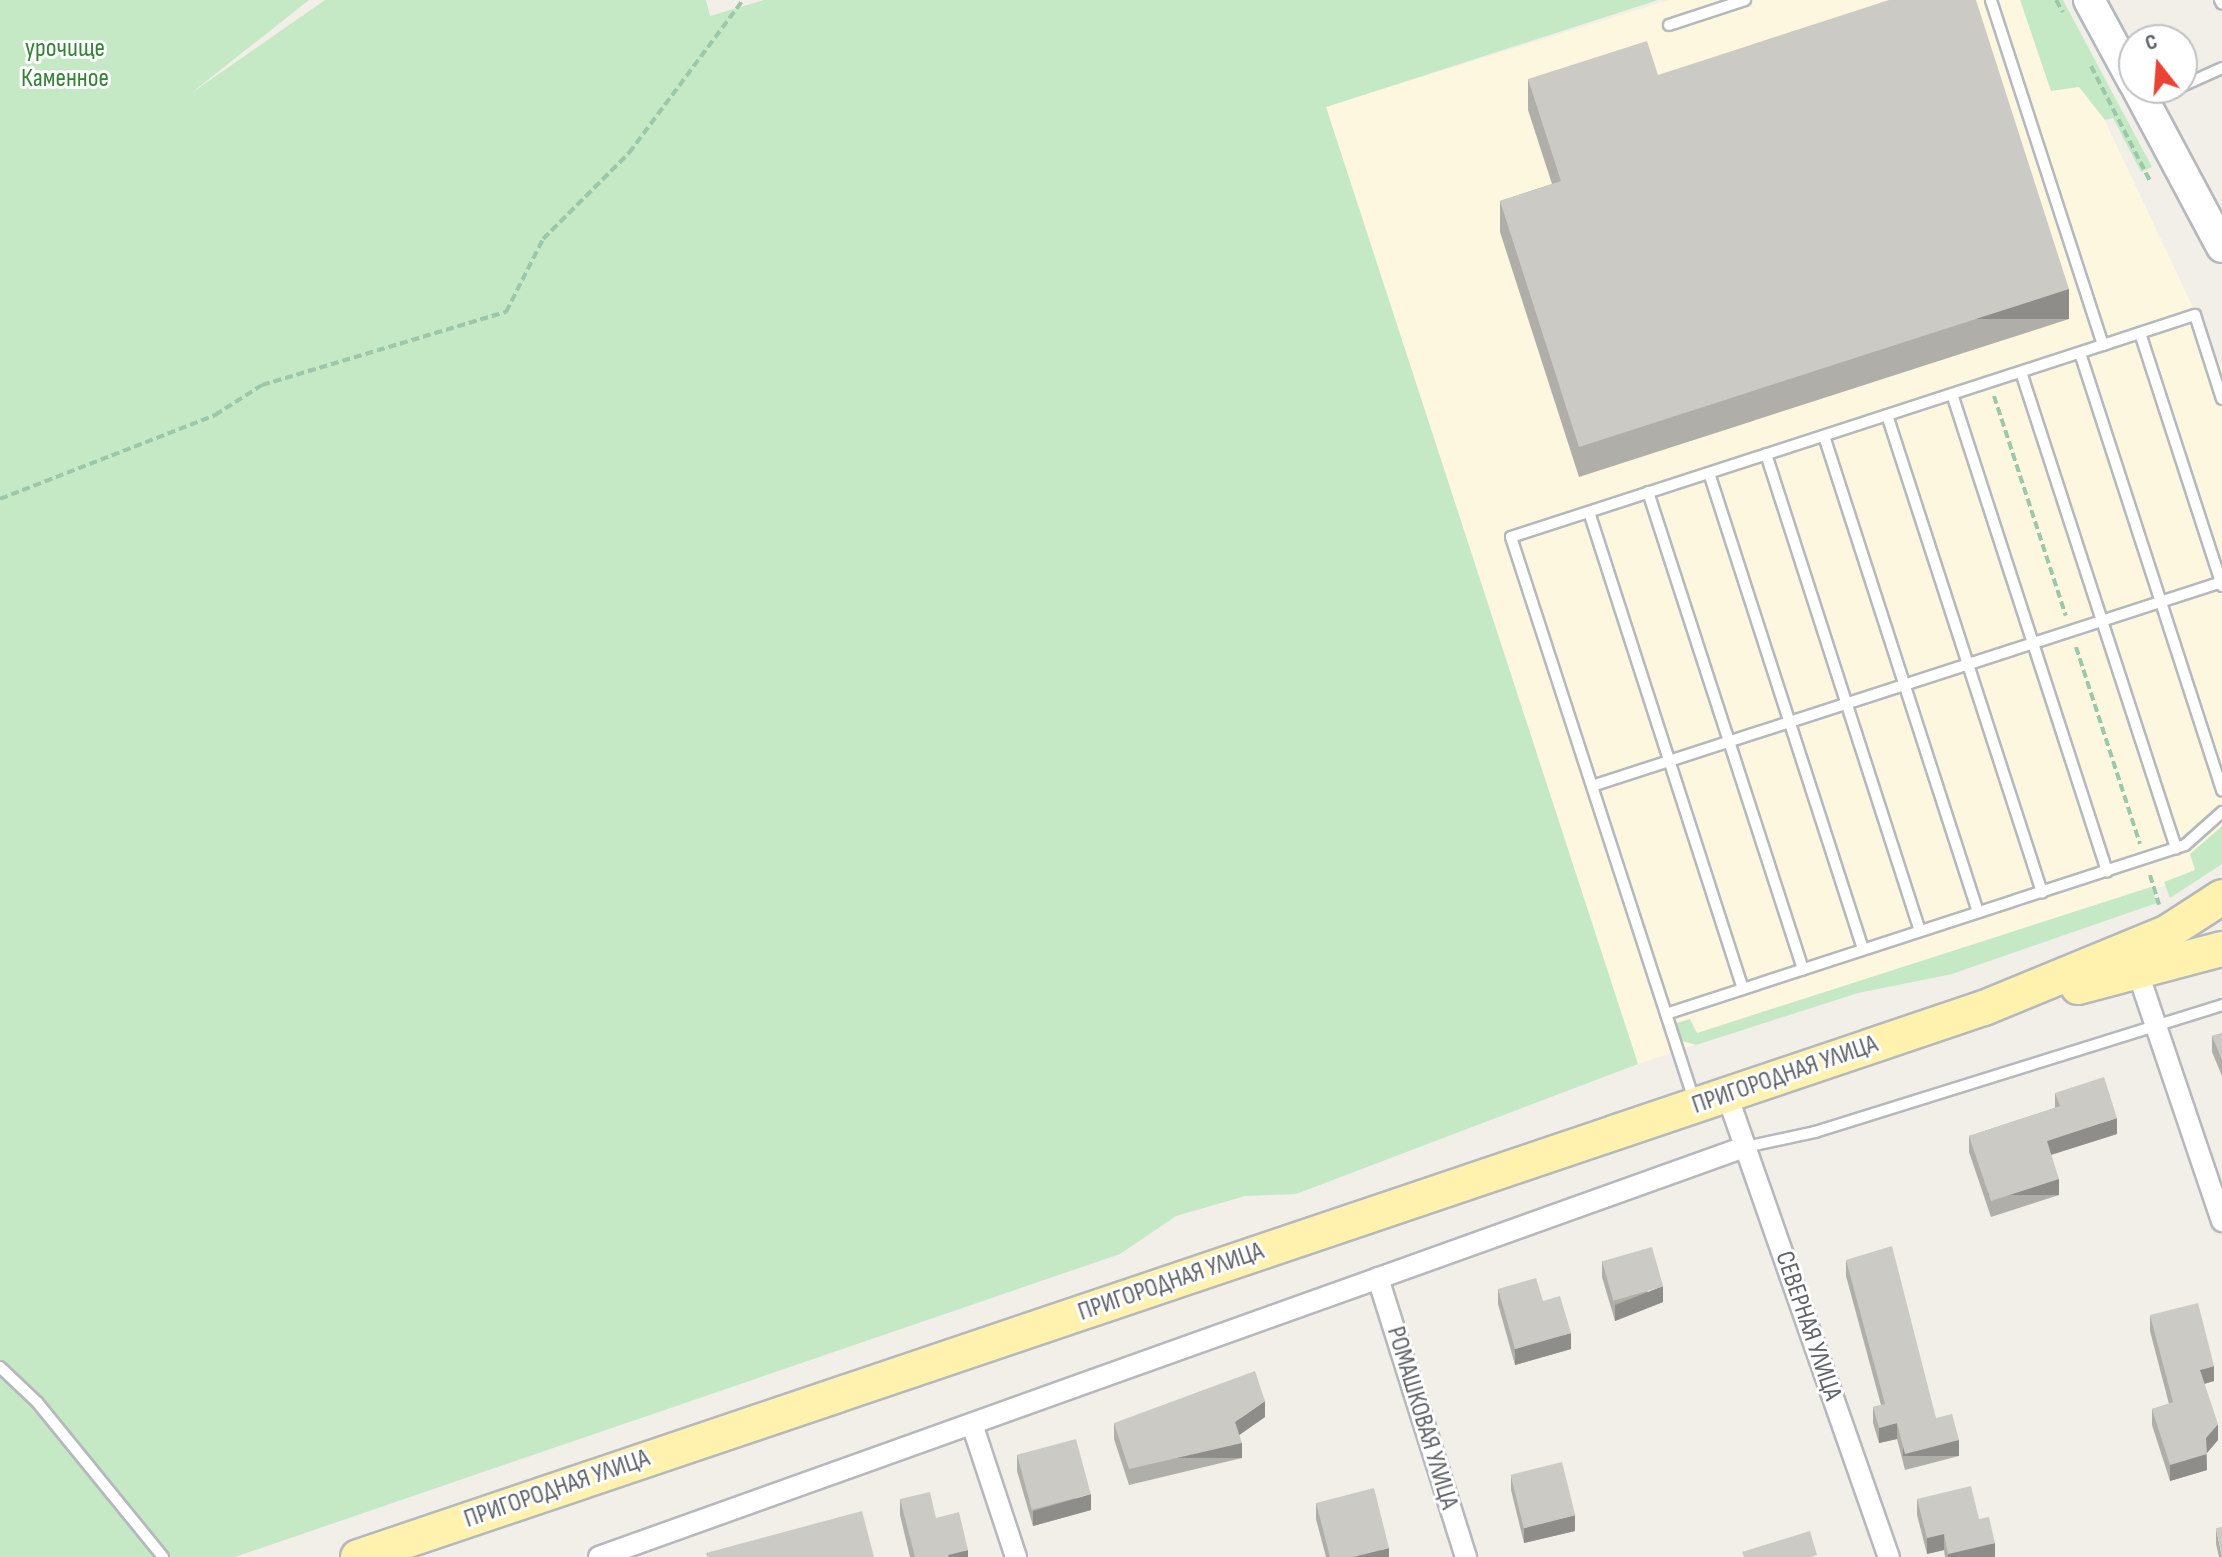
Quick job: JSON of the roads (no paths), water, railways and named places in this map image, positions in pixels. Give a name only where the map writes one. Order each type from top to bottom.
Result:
[{"type":"main road","name":"ПРИГОРОДНАЯ УЛИЦА","points":[[358,1557],[1984,1008],[2168,932],[2222,897]]},
{"type":"main road","name":"ПРИГОРОДНАЯ УЛИЦА","points":[[1984,1008],[2138,973],[2222,949]]},
{"type":"street","points":[[2089,0],[2118,53]]},
{"type":"street","points":[[2146,104],[2222,247]]},
{"type":"street","points":[[2138,973],[2222,1221]]},
{"type":"street","name":"СЕВЕРНАЯ УЛИЦА","points":[[1711,1100],[1745,1147],[1889,1557]]},
{"type":"street","points":[[599,1557],[1745,1147]]},
{"type":"street","name":"РОМАШКОВАЯ УЛИЦА","points":[[1378,1278],[1466,1557]]},
{"type":"street","points":[[972,1424],[1016,1557]]},
{"type":"lane","points":[[1669,25],[1745,0]]},
{"type":"lane","points":[[1991,0],[2103,345]]},
{"type":"lane","points":[[2198,79],[2222,68]]},
{"type":"lane","points":[[1711,1100],[1666,1014],[1511,537],[2195,315],[2222,399]]},
{"type":"lane","points":[[1592,786],[2222,584],[2140,333]]},
{"type":"lane","points":[[2080,353],[2222,791]]},
{"type":"lane","points":[[2021,372],[2176,848]]},
{"type":"lane","points":[[1952,394],[2107,871]]},
{"type":"lane","points":[[1887,415],[2042,892]]},
{"type":"lane","points":[[1824,436],[1978,912]]},
{"type":"lane","points":[[1766,454],[1920,931]]},
{"type":"lane","points":[[1709,473],[1863,949]]},
{"type":"lane","points":[[1648,492],[1803,969]]},
{"type":"lane","points":[[1589,512],[1743,989]]},
{"type":"lane","points":[[1666,1014],[2176,848],[2222,812]]},
{"type":"lane","points":[[1745,1147],[1815,1132],[2222,1005]]},
{"type":"lane","points":[[0,1367],[37,1402],[163,1557]]},
{"type":"park label","name":"урочище Каменное","points":[[65,64]]}]
